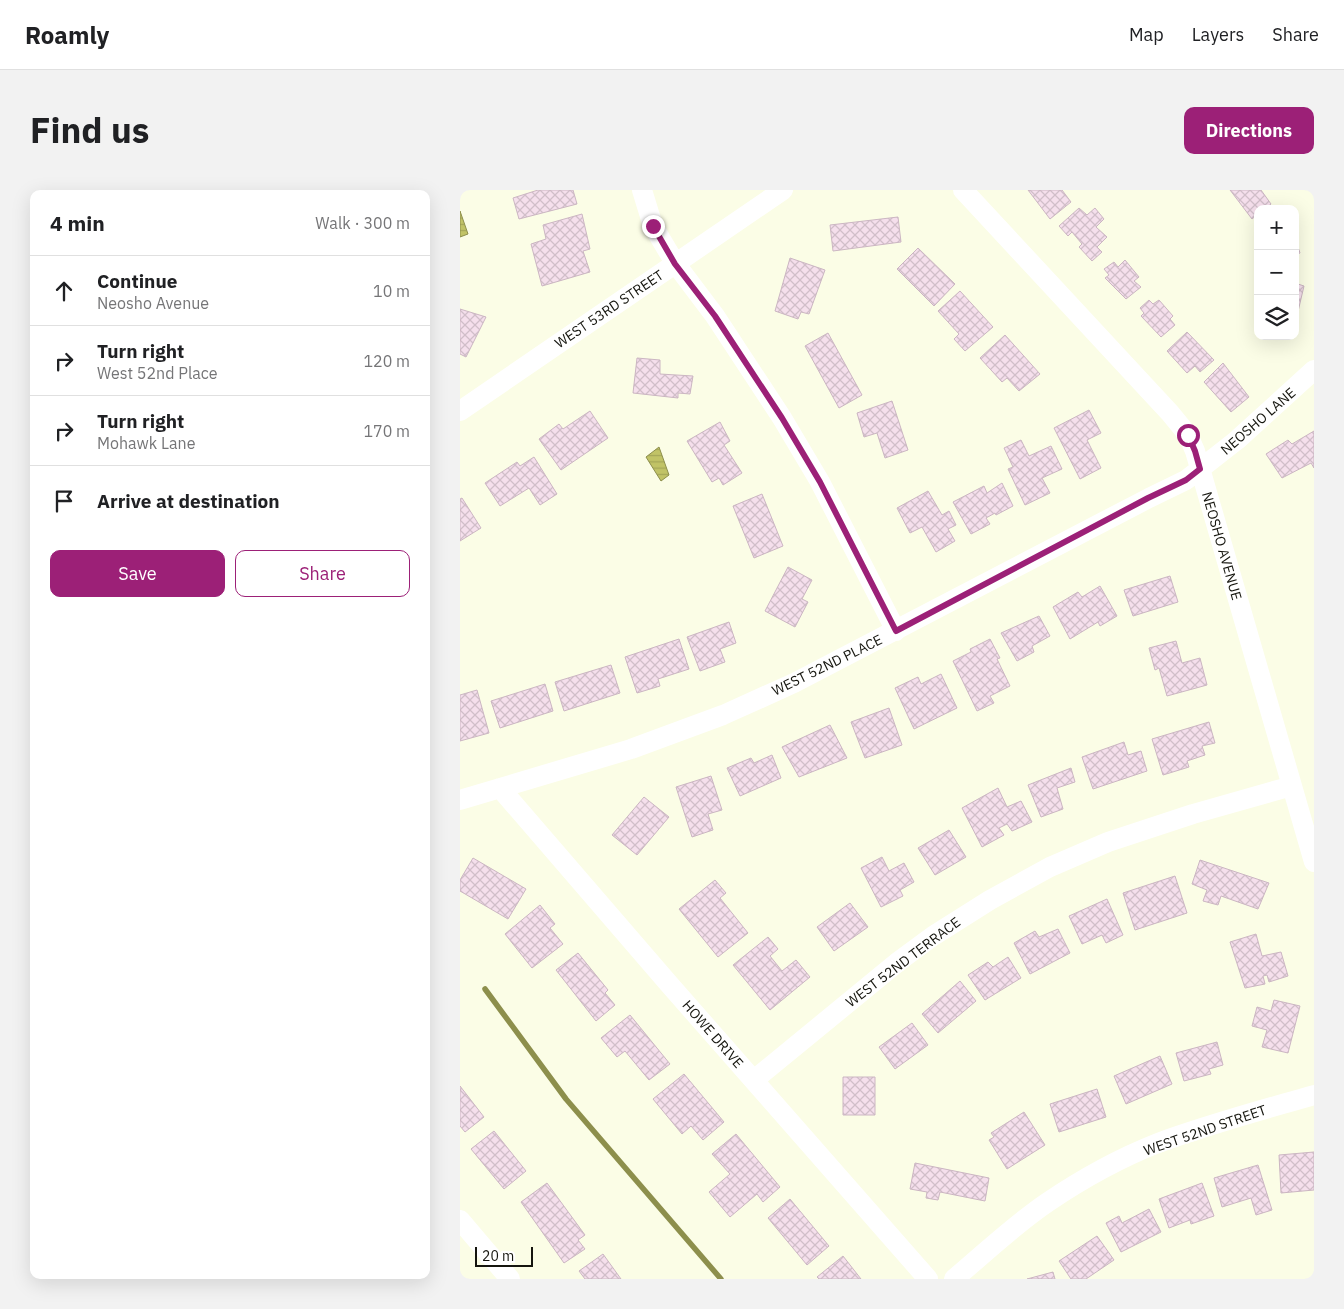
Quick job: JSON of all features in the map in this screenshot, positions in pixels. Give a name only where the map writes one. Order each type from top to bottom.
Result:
[{"type":"street","points":[[642,190],[653,226],[675,264],[715,316],[782,418],[820,482],[896,631]]},
{"type":"street","name":"WEST 53RD STREET","points":[[460,411],[784,190]]},
{"type":"street","name":"NEOSHO AVENUE","points":[[963,190],[1170,413],[1188,435],[1195,451],[1314,862]]},
{"type":"street","name":"NEOSHO LANE","points":[[1200,469],[1237,440],[1314,370]]},
{"type":"street","name":"WEST 52ND PLACE","points":[[460,800],[631,749],[723,715],[794,684],[1140,502],[1186,480],[1200,469]]},
{"type":"street","name":"WEST 52ND TERRACE","points":[[754,1080],[899,961],[933,936],[990,900],[1050,867],[1108,842],[1193,814],[1292,786]]},
{"type":"street","name":"HOWE DRIVE","points":[[500,788],[928,1279]]},
{"type":"street","name":"WEST 52ND STREET","points":[[954,1279],[1048,1202],[1106,1168],[1156,1144],[1192,1131],[1314,1095]]},
{"type":"street","points":[[460,1220],[510,1279]]},
{"type":"shaded area","points":[[460,211],[468,234],[460,237]]},
{"type":"shaded area","points":[[659,447],[669,475],[661,481],[646,457]]},
{"type":"building","points":[[538,190],[573,190],[577,204],[519,219],[513,198]]},
{"type":"building","points":[[1028,190],[1062,190],[1071,202],[1050,219]]},
{"type":"building","points":[[1230,190],[1261,190],[1271,204],[1254,205],[1254,217],[1252,219]]},
{"type":"building","points":[[1079,208],[1087,215],[1095,208],[1104,219],[1096,227],[1107,237],[1097,247],[1102,252],[1092,261],[1079,247],[1082,244],[1072,232],[1068,236],[1059,226]]},
{"type":"building","points":[[582,214],[590,249],[583,251],[590,272],[542,286],[531,244],[546,239],[543,225]]},
{"type":"building","points":[[898,217],[901,242],[833,251],[830,225]]},
{"type":"building","points":[[918,248],[955,284],[934,306],[897,269]]},
{"type":"building","points":[[790,258],[825,270],[809,314],[801,312],[798,319],[775,311]]},
{"type":"building","points":[[1125,260],[1139,277],[1134,281],[1141,287],[1126,299],[1105,278],[1109,275],[1104,269],[1114,262],[1118,267]]},
{"type":"building","points":[[1299,284],[1304,286],[1299,307]]},
{"type":"building","points":[[960,291],[993,327],[965,351],[954,339],[959,334],[938,311]]},
{"type":"building","points":[[1149,300],[1153,304],[1159,300],[1173,316],[1170,319],[1175,325],[1161,337],[1141,316],[1144,313],[1140,308]]},
{"type":"building","points":[[460,309],[486,317],[466,357],[460,354]]},
{"type":"building","points":[[1187,332],[1214,360],[1200,372],[1195,366],[1187,373],[1167,351]]},
{"type":"building","points":[[828,333],[862,395],[839,408],[805,346]]},
{"type":"building","points":[[1005,335],[1040,374],[1019,391],[1007,378],[1002,382],[980,358]]},
{"type":"building","points":[[637,358],[660,360],[660,374],[693,376],[690,394],[678,393],[678,398],[633,393]]},
{"type":"building","points":[[1223,363],[1249,397],[1231,412],[1204,382]]},
{"type":"building","points":[[892,401],[908,450],[885,458],[877,433],[864,437],[857,413]]},
{"type":"building","points":[[1089,410],[1101,433],[1087,440],[1101,468],[1080,479],[1054,428]]},
{"type":"building","points":[[590,411],[608,438],[561,470],[539,439],[559,424],[563,429]]},
{"type":"building","points":[[720,422],[730,441],[724,445],[742,473],[723,485],[719,478],[712,482],[687,441]]},
{"type":"building","points":[[1314,431],[1314,468],[1311,463],[1282,478],[1266,454],[1288,440],[1292,444]]},
{"type":"building","points":[[1021,440],[1029,456],[1051,446],[1062,469],[1042,478],[1050,493],[1025,505],[1008,469],[1013,467],[1004,448]]},
{"type":"building","points":[[534,457],[557,494],[540,505],[529,488],[500,506],[485,483],[517,462],[520,466]]},
{"type":"building","points":[[1002,483],[1013,506],[986,518],[990,524],[971,534],[953,502],[984,486],[987,493]]},
{"type":"building","points":[[928,491],[942,515],[949,511],[956,525],[948,529],[955,541],[936,552],[922,527],[910,533],[897,508]]},
{"type":"building","points":[[762,494],[783,546],[754,558],[733,506]]},
{"type":"building","points":[[462,498],[481,528],[460,541],[460,499]]},
{"type":"building","points":[[788,567],[812,580],[802,599],[808,602],[795,627],[765,611]]},
{"type":"building","points":[[1170,576],[1178,602],[1133,616],[1124,590]]},
{"type":"building","points":[[1100,586],[1117,616],[1100,626],[1098,622],[1070,639],[1053,607],[1078,592],[1082,597]]},
{"type":"building","points":[[1039,616],[1050,636],[1032,646],[1034,652],[1017,661],[1001,633]]},
{"type":"building","points":[[729,622],[736,643],[720,649],[725,662],[700,671],[687,637]]},
{"type":"building","points":[[679,639],[689,669],[658,679],[660,686],[637,693],[625,657]]},
{"type":"building","points":[[990,639],[1000,658],[997,659],[1010,686],[990,696],[994,703],[977,711],[953,661],[971,652],[970,649]]},
{"type":"building","points":[[1176,641],[1182,663],[1200,658],[1207,685],[1167,696],[1159,668],[1155,670],[1149,648]]},
{"type":"building","points":[[611,665],[620,693],[564,711],[555,682]]},
{"type":"building","points":[[941,674],[957,708],[914,729],[895,688],[918,677],[921,684]]},
{"type":"building","points":[[545,684],[553,711],[500,728],[491,701]]},
{"type":"building","points":[[477,690],[489,733],[460,741],[460,695]]},
{"type":"building","points":[[889,708],[902,745],[865,758],[851,722]]},
{"type":"building","points":[[1209,722],[1215,743],[1202,746],[1205,755],[1187,761],[1189,767],[1163,775],[1152,739]]},
{"type":"building","points":[[830,725],[847,758],[799,777],[782,747]]},
{"type":"building","points":[[1124,742],[1128,755],[1141,751],[1147,771],[1093,789],[1082,757]]},
{"type":"building","points":[[772,755],[781,778],[740,796],[727,768],[751,758],[754,763]]},
{"type":"building","points":[[1071,768],[1075,782],[1057,788],[1063,809],[1041,817],[1028,785]]},
{"type":"building","points":[[711,776],[722,810],[708,814],[713,830],[692,837],[676,787]]},
{"type":"building","points":[[998,788],[1007,807],[1021,801],[1032,822],[1012,831],[1007,824],[999,828],[1004,835],[982,847],[962,808]]},
{"type":"building","points":[[644,797],[669,817],[637,855],[612,835]]},
{"type":"building","points":[[949,830],[966,857],[935,875],[918,848]]},
{"type":"building","points":[[882,857],[889,871],[904,863],[914,882],[900,890],[903,896],[881,907],[861,868]]},
{"type":"building","points":[[473,858],[526,889],[508,919],[460,891],[460,880]]},
{"type":"building","points":[[1200,860],[1269,883],[1258,909],[1221,896],[1218,905],[1203,901],[1207,890],[1192,884]]},
{"type":"building","points":[[1175,876],[1187,913],[1135,930],[1123,893]]},
{"type":"building","points":[[715,880],[726,893],[720,898],[748,933],[718,957],[679,909]]},
{"type":"building","points":[[1107,899],[1123,935],[1106,943],[1102,935],[1082,944],[1069,916]]},
{"type":"building","points":[[850,903],[868,927],[834,951],[817,927]]},
{"type":"building","points":[[540,905],[555,924],[550,928],[563,944],[532,968],[505,934]]},
{"type":"building","points":[[1058,929],[1070,953],[1030,974],[1014,943],[1035,931],[1039,937]]},
{"type":"building","points":[[1256,934],[1262,956],[1281,952],[1288,976],[1269,982],[1267,975],[1263,976],[1265,984],[1245,988],[1230,942]]},
{"type":"building","points":[[768,937],[778,949],[770,956],[782,971],[796,960],[810,977],[770,1010],[733,965]]},
{"type":"building","points":[[578,953],[608,990],[605,993],[615,1005],[596,1021],[556,970]]},
{"type":"building","points":[[1008,957],[1021,978],[985,1000],[968,975],[988,962],[993,967]]},
{"type":"building","points":[[960,981],[976,1001],[938,1033],[922,1014]]},
{"type":"building","points":[[1274,1000],[1300,1006],[1288,1053],[1262,1047],[1267,1030],[1252,1026],[1257,1007],[1271,1011]]},
{"type":"building","points":[[630,1015],[670,1064],[649,1080],[625,1051],[617,1057],[601,1038]]},
{"type":"building","points":[[912,1023],[928,1045],[895,1069],[879,1047]]},
{"type":"building","points":[[1217,1042],[1223,1065],[1209,1069],[1211,1074],[1184,1081],[1176,1053]]},
{"type":"building","points":[[1160,1056],[1172,1084],[1126,1104],[1114,1076]]},
{"type":"building","points":[[684,1074],[724,1122],[703,1140],[691,1126],[682,1134],[653,1099]]},
{"type":"building","points":[[843,1077],[875,1077],[875,1115],[843,1115]]},
{"type":"building","points":[[460,1086],[484,1117],[465,1132],[460,1126]]},
{"type":"building","points":[[1097,1089],[1106,1117],[1059,1132],[1050,1104]]},
{"type":"building","points":[[1024,1112],[1045,1145],[1007,1169],[989,1140],[994,1137],[991,1133]]},
{"type":"building","points":[[494,1131],[526,1171],[504,1189],[471,1149]]},
{"type":"building","points":[[736,1134],[780,1187],[763,1202],[757,1194],[730,1217],[709,1192],[730,1174],[712,1154]]},
{"type":"building","points":[[1314,1152],[1314,1190],[1281,1193],[1279,1155]]},
{"type":"building","points":[[915,1163],[989,1178],[985,1201],[940,1192],[938,1200],[926,1198],[927,1192],[910,1189]]},
{"type":"building","points":[[1258,1165],[1272,1210],[1256,1215],[1251,1198],[1222,1207],[1214,1178]]},
{"type":"building","points":[[547,1183],[585,1235],[578,1240],[585,1249],[564,1263],[521,1202]]},
{"type":"building","points":[[1202,1183],[1214,1216],[1191,1224],[1190,1220],[1169,1228],[1159,1199]]},
{"type":"building","points":[[790,1199],[829,1246],[807,1265],[768,1218]]},
{"type":"building","points":[[1149,1209],[1161,1232],[1121,1252],[1106,1223],[1119,1216],[1122,1223]]},
{"type":"building","points":[[1097,1236],[1114,1260],[1086,1279],[1071,1279],[1059,1261]]},
{"type":"building","points":[[603,1254],[621,1279],[585,1279],[579,1271]]},
{"type":"building","points":[[843,1256],[861,1279],[819,1279],[817,1277]]},
{"type":"building","points":[[1053,1272],[1055,1279],[1027,1279]]},
{"type":"waterway","points":[[485,989],[566,1099],[721,1279]]},
{"type":"route","points":[[653,226],[675,264],[715,316],[782,418],[820,482],[896,631],[1148,498],[1186,480],[1200,469],[1188,435]]}]
